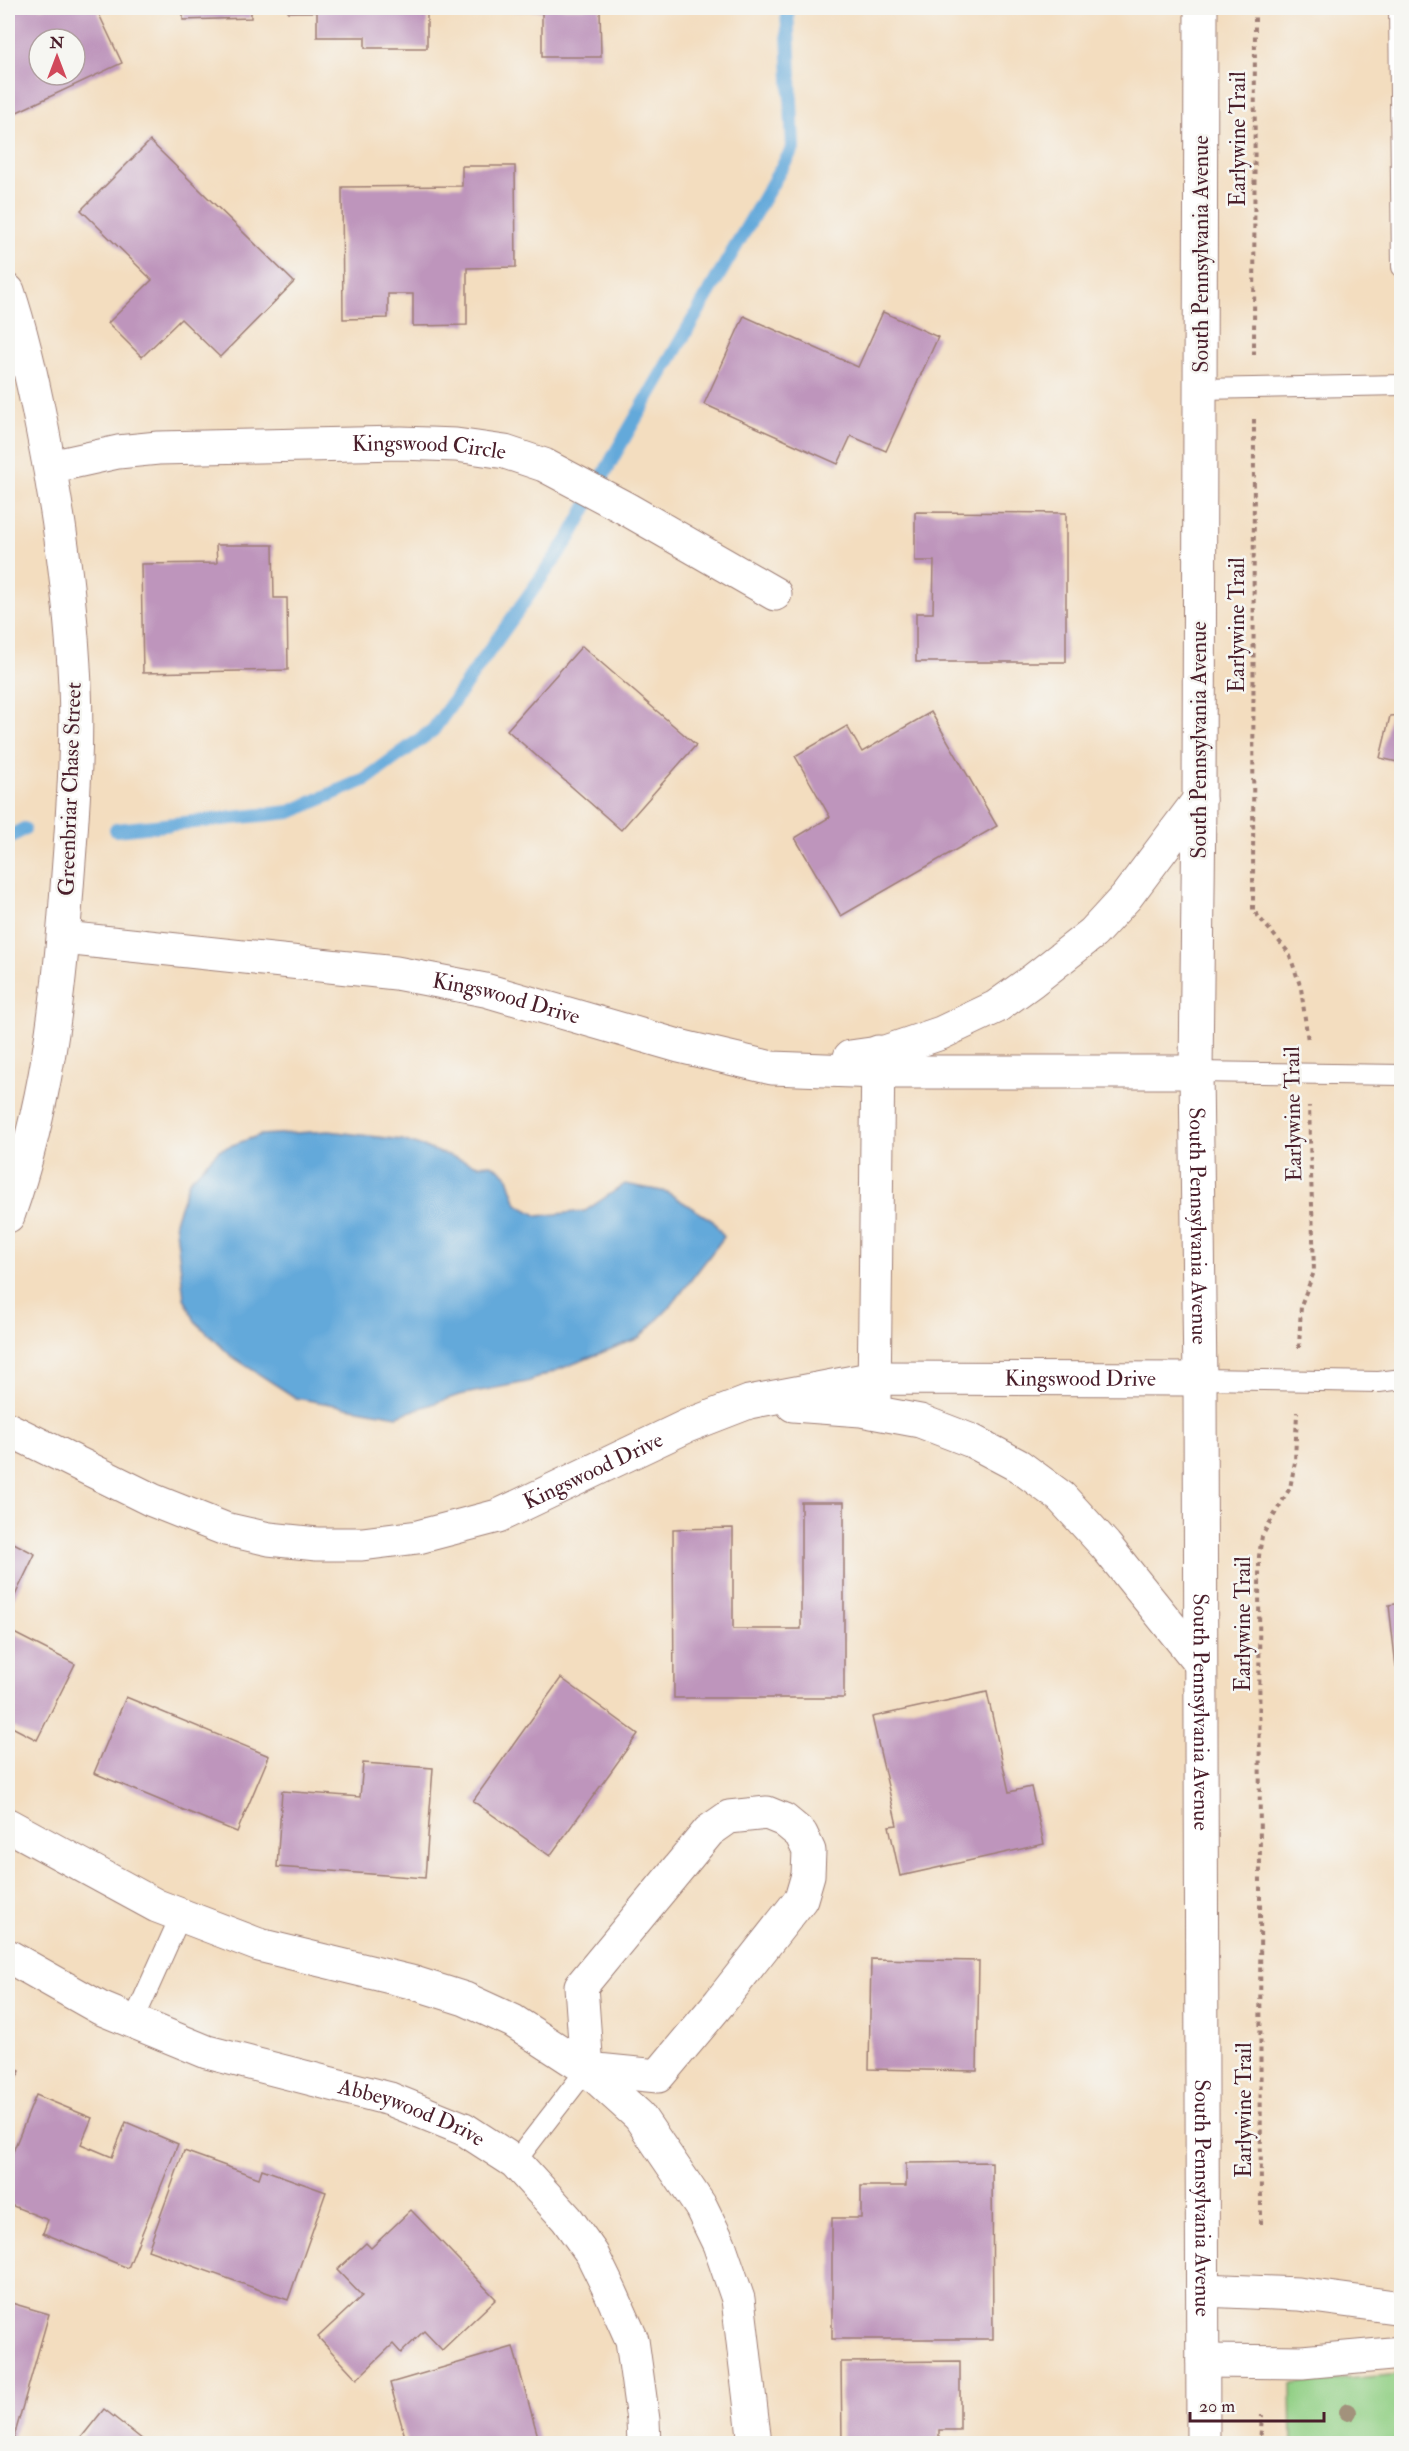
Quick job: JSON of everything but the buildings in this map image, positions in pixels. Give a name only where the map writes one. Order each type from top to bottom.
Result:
[{"type":"street","name":"South Pennsylvania Avenue","points":[[1201,8],[1196,1072],[1200,1379],[1203,2444]]},
{"type":"street","name":"Greenbriar Chase Street","points":[[8,291],[30,371],[63,541],[75,686],[75,782],[55,1027],[28,1154],[8,1216]]},
{"type":"street","name":"Kingswood Circle","points":[[50,467],[118,452],[158,448],[401,443],[456,445],[505,452],[544,465],[625,508],[775,594]]},
{"type":"street","points":[[874,1412],[878,1062],[996,1007],[1093,933],[1126,897],[1199,800]]},
{"type":"street","name":"Kingswood Drive","points":[[64,938],[396,973],[485,990],[680,1046],[772,1068],[878,1062],[1097,1074],[1196,1072]]},
{"type":"street","name":"Kingswood Drive","points":[[8,1429],[152,1500],[225,1528],[269,1539],[317,1544],[362,1544],[418,1538],[498,1516],[687,1426],[749,1402],[875,1378],[1200,1379]]},
{"type":"street","points":[[749,1402],[874,1412],[920,1421],[972,1441],[1019,1466],[1061,1497],[1112,1552],[1200,1663]]},
{"type":"street","points":[[767,1813],[784,1820],[801,1834],[809,1851],[808,1875],[801,1899],[658,2076],[587,2069],[581,1986],[709,1831],[729,1817],[767,1813]]},
{"type":"street","points":[[8,1825],[157,1906],[259,1945],[411,1982],[465,2000],[513,2021],[587,2069],[639,2116],[701,2207],[720,2244],[738,2299],[755,2444]]},
{"type":"street","name":"Abbeywood Drive","points":[[8,1956],[100,2008],[133,2022],[207,2052],[390,2099],[464,2129],[515,2162],[567,2219],[592,2254],[611,2293],[632,2340],[644,2444]]},
{"type":"street","points":[[1203,2290],[1298,2294],[1401,2308]]},
{"type":"street","points":[[1203,2361],[1302,2362],[1401,2353]]},
{"type":"lane","points":[[1400,8],[1401,267]]},
{"type":"lane","points":[[1200,389],[1401,386]]},
{"type":"lane","points":[[1196,1072],[1401,1075]]},
{"type":"lane","points":[[1200,1379],[1379,1382],[1401,1379]]},
{"type":"lane","points":[[133,2022],[181,1915]]},
{"type":"lane","points":[[515,2162],[587,2069]]},
{"type":"path","name":"Earlywine Trail","points":[[1255,8],[1253,910],[1289,953],[1301,988],[1308,1036],[1314,1272],[1301,1305],[1295,1462],[1290,1488],[1262,1536],[1259,1556],[1261,2224]]},
{"type":"path","points":[[1260,2444],[1262,2415]]},
{"type":"green space","points":[[1401,2374],[1401,2443],[1292,2443],[1291,2384]]},
{"type":"water","points":[[329,1131],[402,1140],[478,1165],[491,1164],[507,1175],[517,1204],[538,1216],[585,1211],[625,1184],[667,1192],[713,1221],[724,1237],[671,1306],[639,1338],[527,1382],[459,1395],[397,1416],[296,1398],[231,1356],[195,1321],[184,1298],[175,1221],[189,1181],[219,1150],[260,1135]]},
{"type":"waterway","points":[[116,830],[290,812],[366,779],[433,730],[570,537],[616,452],[793,148],[787,8]]},
{"type":"waterway","points":[[8,838],[24,829]]}]
